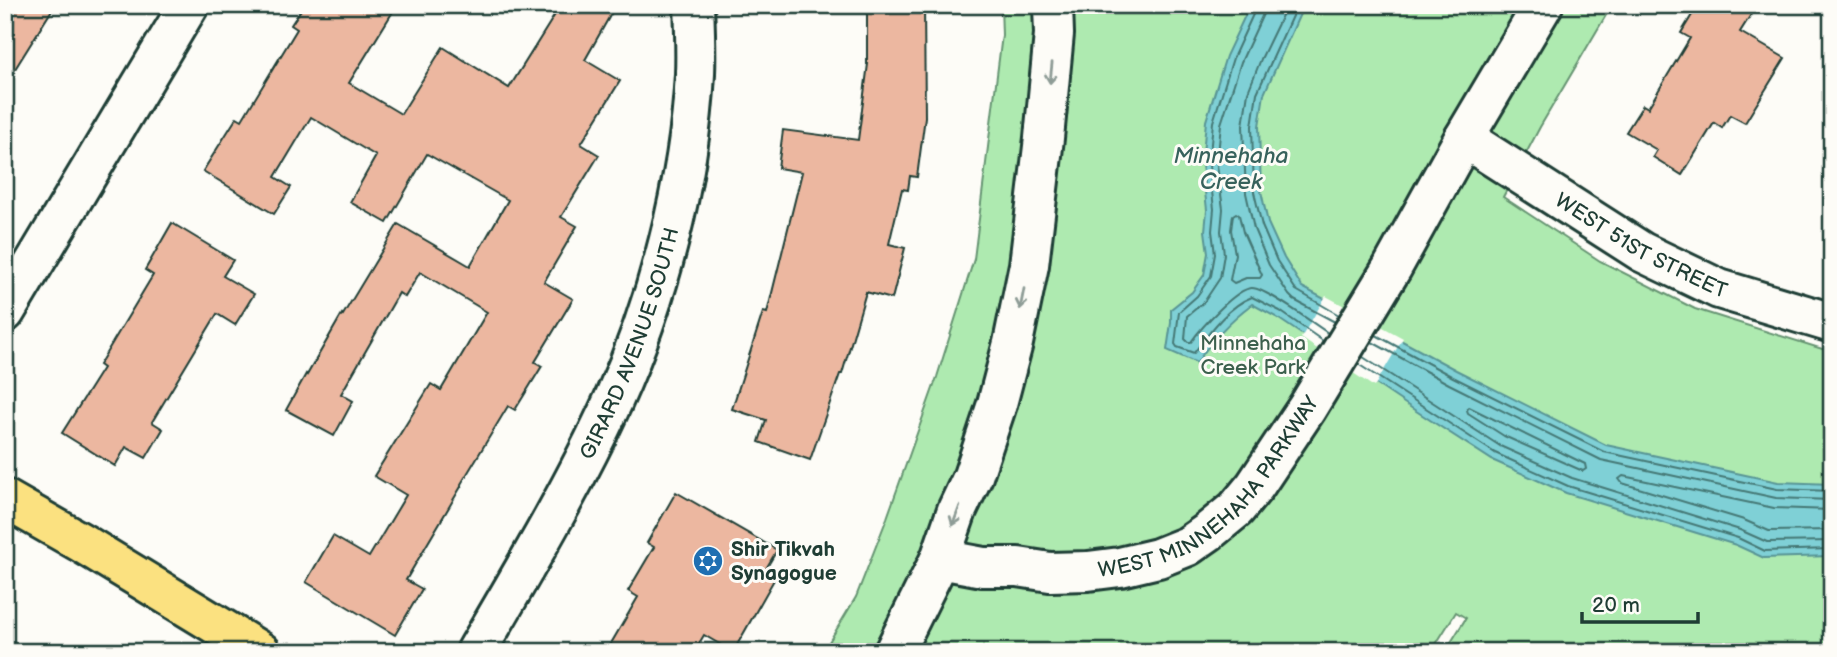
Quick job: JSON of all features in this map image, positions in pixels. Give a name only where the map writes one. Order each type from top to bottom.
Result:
[{"type":"main road","points":[[5,499],[261,652]]},
{"type":"street","points":[[5,312],[189,5]]},
{"type":"street","name":"GIRARD AVENUE SOUTH","points":[[476,652],[541,542],[586,456],[614,399],[648,309],[674,215],[688,141],[695,74],[694,5]]},
{"type":"street","points":[[894,652],[940,559],[957,510],[974,476],[1013,343],[1029,265],[1043,150],[1055,34],[1053,5]]},
{"type":"street","name":"WEST MINNEHAHA PARKWAY","points":[[940,559],[984,567],[1018,567],[1050,572],[1120,567],[1158,558],[1188,546],[1236,509],[1255,486],[1307,408],[1392,268],[1464,138],[1543,5]]},
{"type":"street","name":"WEST 51ST STREET","points":[[1464,138],[1642,252],[1718,289],[1832,323]]},
{"type":"green space","name":"Minnehaha Creek Park","points":[[1001,5],[1612,5],[1540,127],[1503,197],[1600,261],[1695,309],[1832,352],[1832,652],[1445,652],[1466,618],[1456,612],[1431,652],[823,652],[856,597],[887,518],[937,377],[974,259],[1002,35]]},
{"type":"water","name":"Minnehaha Creek","points":[[1250,5],[1304,5],[1264,94],[1259,126],[1261,191],[1268,223],[1284,258],[1302,287],[1456,370],[1606,445],[1778,482],[1832,484],[1832,556],[1764,558],[1736,545],[1566,493],[1492,460],[1276,317],[1252,304],[1222,331],[1197,363],[1167,350],[1171,309],[1192,292],[1204,275],[1208,253],[1202,165],[1206,121],[1226,56]]},
{"type":"pier","points":[[1326,296],[1403,338],[1374,387],[1301,338]]},
{"type":"building","points":[[5,5],[55,5],[5,85]]},
{"type":"building","points":[[304,5],[397,5],[349,83],[401,114],[443,47],[509,88],[561,5],[616,5],[585,60],[620,81],[581,144],[599,155],[561,217],[577,226],[544,282],[573,299],[535,362],[542,366],[515,410],[508,406],[406,580],[422,589],[395,635],[306,582],[333,536],[369,557],[406,495],[374,476],[431,384],[441,390],[487,312],[420,272],[405,297],[399,293],[341,394],[353,401],[334,436],[286,410],[398,224],[470,266],[508,200],[427,154],[387,223],[350,202],[376,156],[311,117],[275,177],[291,187],[274,214],[203,171],[237,117],[242,120],[297,29],[291,25]]},
{"type":"building","points":[[867,5],[924,5],[925,117],[917,177],[910,176],[908,190],[902,189],[889,244],[905,248],[892,299],[866,292],[842,374],[810,460],[759,442],[766,420],[732,409],[763,312],[767,313],[802,172],[778,168],[783,130],[858,140],[868,64]]},
{"type":"building","points":[[1698,5],[1757,5],[1740,32],[1785,58],[1745,123],[1730,115],[1722,128],[1714,123],[1682,175],[1653,157],[1657,150],[1626,132],[1643,105],[1648,108],[1690,38],[1681,33]]},
{"type":"building","points":[[172,223],[233,260],[223,276],[254,294],[235,325],[217,314],[152,422],[163,429],[146,458],[126,447],[115,466],[62,433],[103,368],[99,365],[153,275],[145,270]]},
{"type":"building","name":"Shir Tikvah Synagogue","points":[[676,492],[777,550],[764,572],[775,578],[733,652],[704,635],[694,652],[606,652],[638,597],[628,591],[654,547],[647,543]]},
{"type":"place","name":"Shir Tikvah Synagogue","points":[[708,561]]}]
